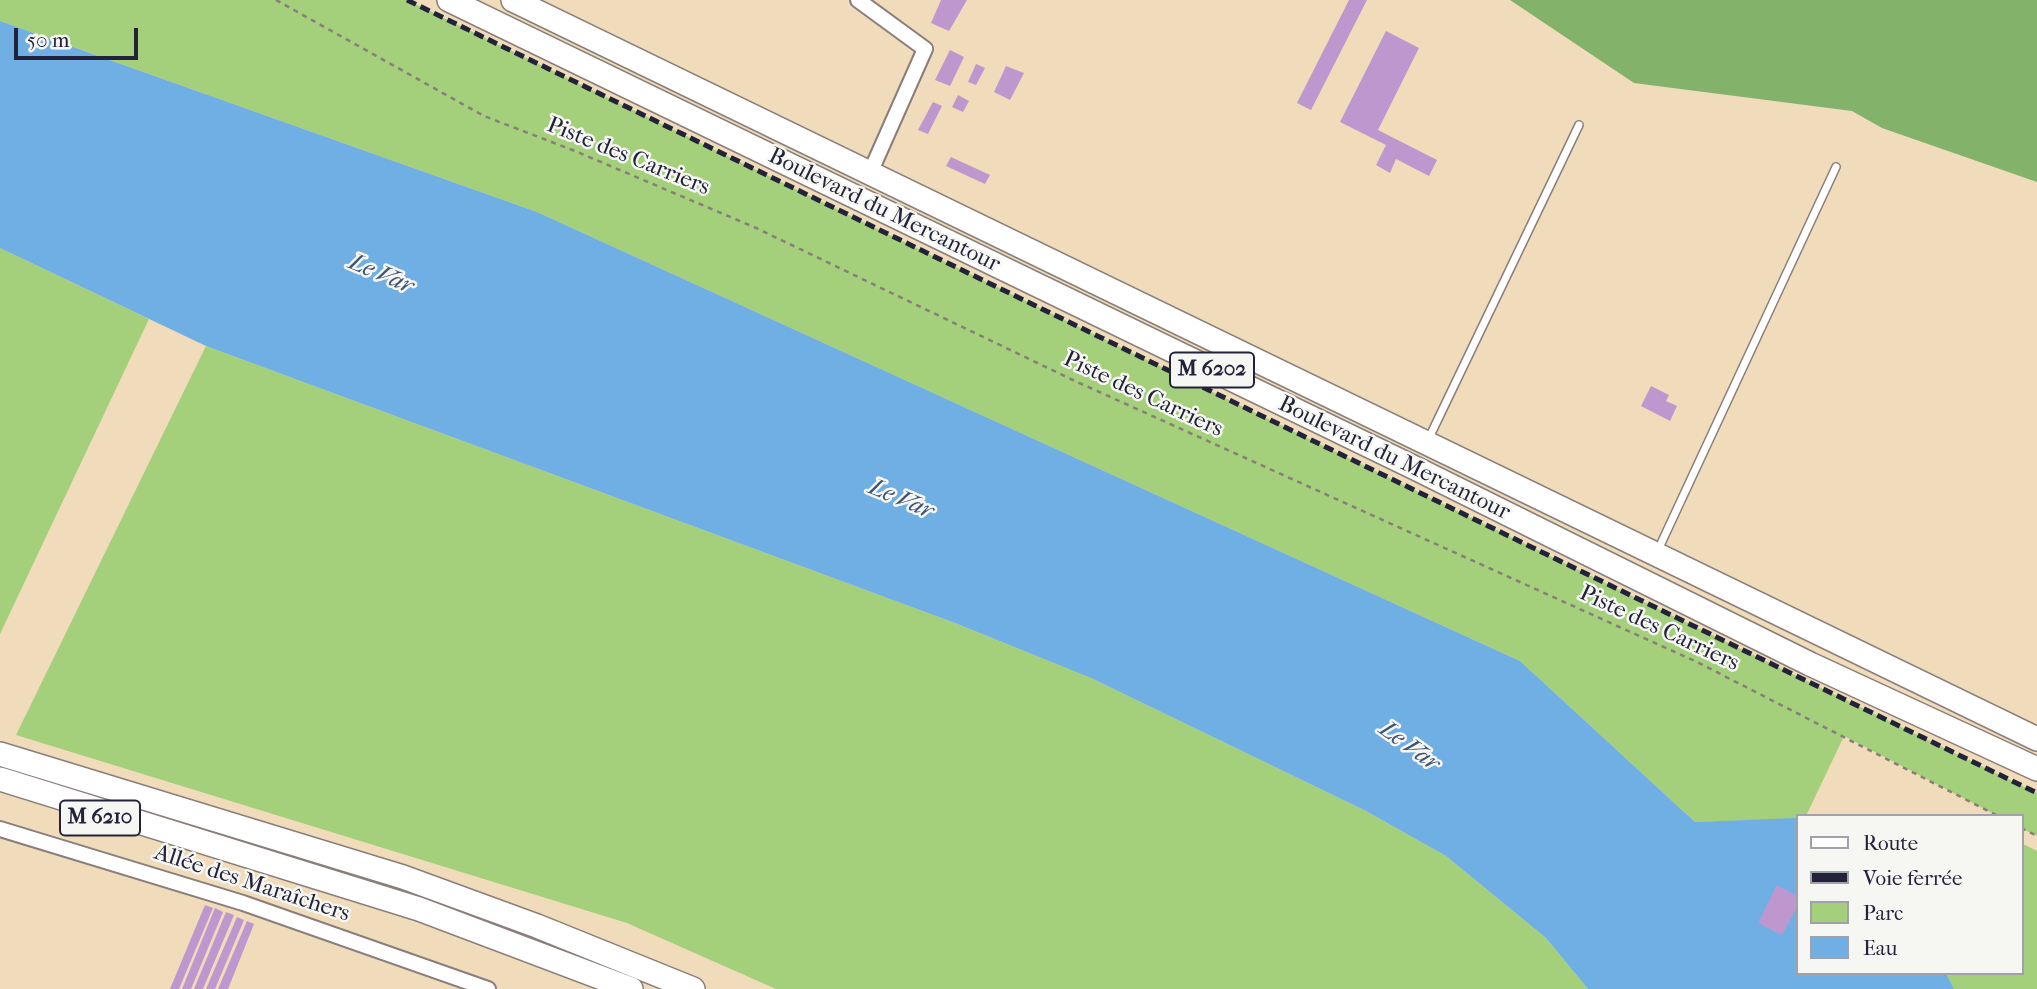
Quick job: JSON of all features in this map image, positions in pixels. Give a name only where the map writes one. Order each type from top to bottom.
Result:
[{"type":"main road","name":"Boulevard du Mercantour","points":[[449,0],[1405,463],[1810,664],[2037,769]]},
{"type":"main road","name":"Boulevard du Mercantour","points":[[526,3],[870,173],[2037,739]]},
{"type":"main road","points":[[0,754],[403,877],[537,926],[694,989]]},
{"type":"main road","points":[[0,779],[419,909],[631,989]]},
{"type":"main road","name":"M 6210","points":[[0,793],[200,842]]},
{"type":"street","points":[[858,0],[925,49],[870,173]]},
{"type":"street","name":"Allée des Maraîchers","points":[[0,829],[243,903],[488,989]]},
{"type":"lane","points":[[1426,443],[1579,125]]},
{"type":"lane","points":[[1656,554],[1836,166]]},
{"type":"path","name":"Piste des Carriers","points":[[276,0],[484,116],[754,227],[1100,393],[1697,662],[1994,814]]},
{"type":"green space","points":[[0,0],[407,0],[2037,793],[2037,836],[2023,829],[2023,814],[1994,814],[1844,736],[1807,814],[1796,814],[1796,819],[1695,822],[1520,661],[537,212],[0,21]]},
{"type":"green space","points":[[1510,0],[2037,0],[2037,182],[1882,128],[1852,111],[1634,83]]},
{"type":"green space","points":[[0,248],[149,319],[0,634]]},
{"type":"green space","points":[[206,346],[955,623],[1091,678],[1366,811],[1446,856],[1546,938],[1588,989],[776,989],[627,923],[16,735]]},
{"type":"green space","points":[[2023,844],[2037,851],[2037,989],[1954,989],[1947,975],[2023,975]]},
{"type":"water","name":"Le Var","points":[[0,21],[537,212],[1520,661],[1695,822],[1796,818],[1796,975],[1947,975],[1954,989],[1588,989],[1546,938],[1446,856],[1366,811],[1091,678],[955,623],[206,346],[0,248]]},
{"type":"building","points":[[941,0],[967,0],[949,31],[931,23]]},
{"type":"building","points":[[1349,0],[1367,0],[1311,110],[1297,103]]},
{"type":"building","points":[[1386,31],[1419,48],[1378,130],[1437,160],[1429,176],[1396,159],[1390,173],[1376,165],[1386,145],[1340,122]]},
{"type":"building","points":[[950,50],[964,57],[950,86],[935,80]]},
{"type":"building","points":[[976,64],[985,68],[976,85],[968,82]]},
{"type":"building","points":[[1006,66],[1024,73],[1010,100],[994,92]]},
{"type":"building","points":[[958,95],[969,101],[963,112],[952,107]]},
{"type":"building","points":[[933,102],[942,106],[928,134],[918,130]]},
{"type":"building","points":[[951,157],[990,175],[985,184],[946,166]]},
{"type":"building","points":[[1651,386],[1669,395],[1666,401],[1677,406],[1670,421],[1641,406]]},
{"type":"building","points":[[1777,885],[1796,895],[1796,909],[1782,935],[1758,923]]},
{"type":"building","points":[[205,905],[213,908],[179,989],[170,989]]},
{"type":"building","points":[[215,908],[223,912],[191,989],[182,989]]},
{"type":"building","points":[[226,912],[234,915],[203,989],[194,989]]},
{"type":"building","points":[[237,917],[244,920],[215,989],[206,989]]},
{"type":"building","points":[[247,921],[254,924],[228,989],[218,989]]},
{"type":"railway","points":[[407,0],[2037,793]]}]
